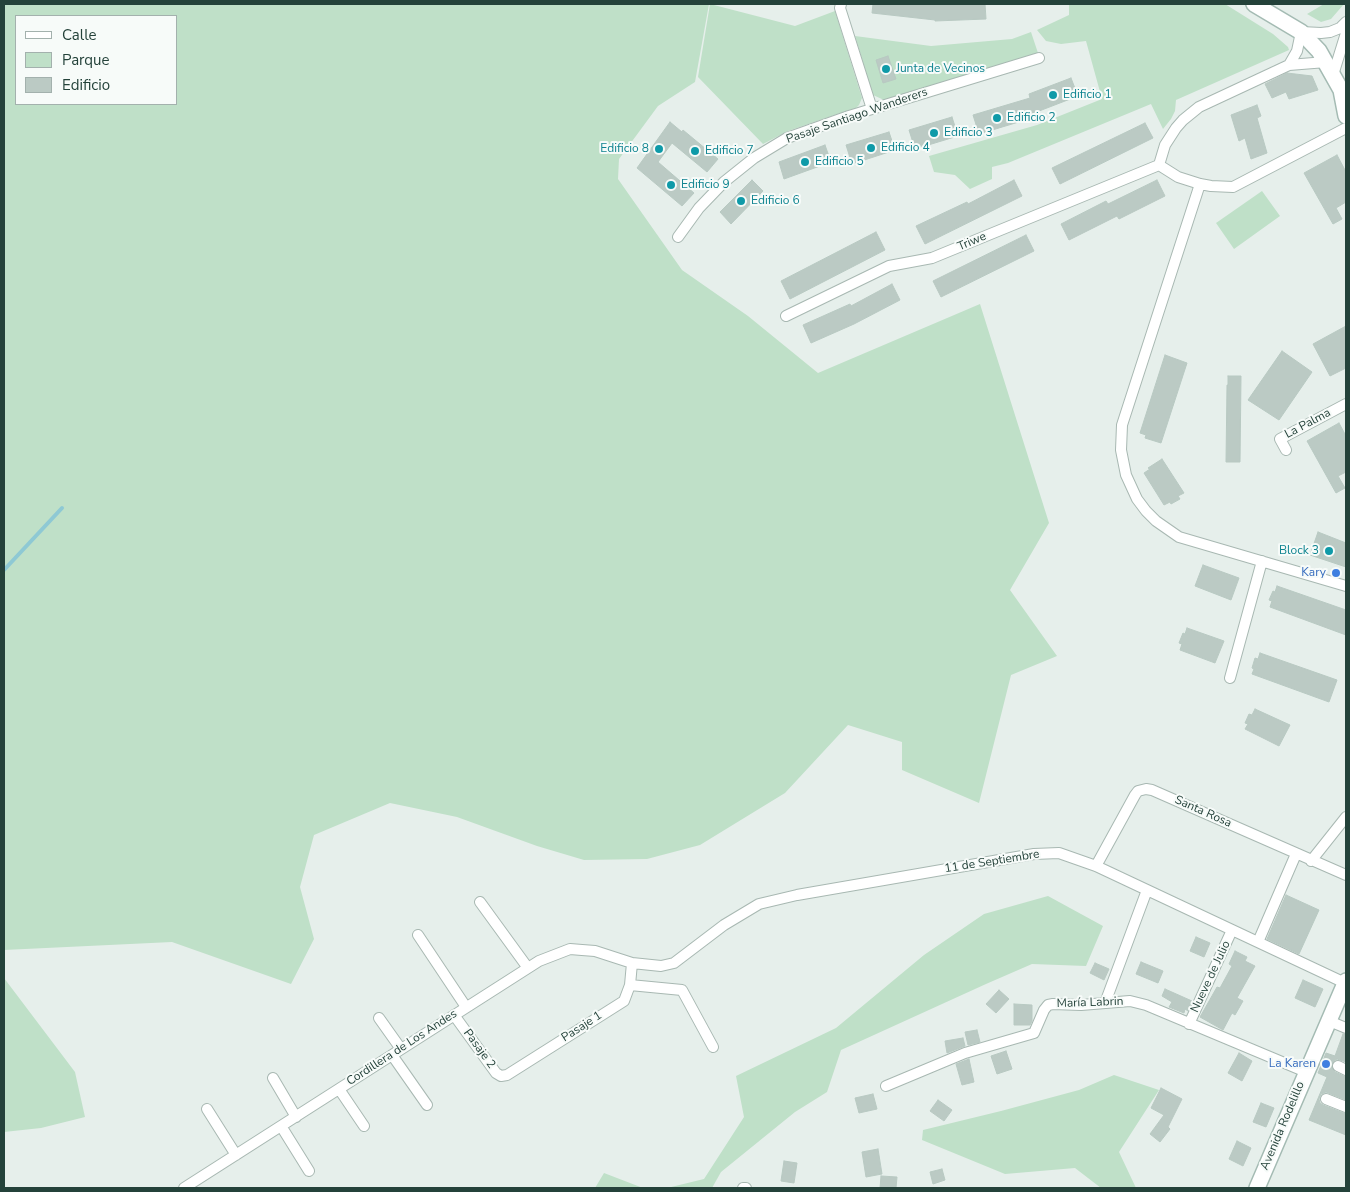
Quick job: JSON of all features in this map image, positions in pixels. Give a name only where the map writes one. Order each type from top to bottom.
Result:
[{"type":"street","points":[[841,4],[840,8],[872,109]]},
{"type":"street","points":[[1254,4],[1300,32],[1319,51],[1341,90],[1346,116]]},
{"type":"street","points":[[1300,32],[1321,34],[1340,28],[1346,22]]},
{"type":"street","points":[[1289,65],[1297,51],[1300,32]]},
{"type":"street","points":[[1329,69],[1346,33]]},
{"type":"street","name":"Pasaje Santiago Wanderers","points":[[678,237],[698,208],[738,169],[787,138],[872,109],[1039,58]]},
{"type":"street","points":[[1329,69],[1289,65],[1199,107],[1190,113],[1170,136],[1159,165],[1178,177],[1200,184],[1233,187],[1346,128]]},
{"type":"street","name":"Triwe","points":[[786,316],[889,266],[932,258],[1159,165]]},
{"type":"street","points":[[1200,184],[1122,425],[1121,438],[1126,475],[1138,500],[1146,511],[1167,530],[1179,537],[1346,586]]},
{"type":"street","name":"La Palma","points":[[1286,450],[1280,439],[1346,404]]},
{"type":"street","points":[[1230,678],[1262,561]]},
{"type":"street","name":"Santa Rosa","points":[[1096,866],[1134,795],[1146,788],[1346,875]]},
{"type":"street","points":[[1311,860],[1346,817]]},
{"type":"street","name":"11 de Septiembre","points":[[632,963],[661,966],[674,963],[724,925],[759,904],[797,895],[1034,854],[1059,854],[1096,866],[1346,982]]},
{"type":"street","points":[[1258,942],[1296,854]]},
{"type":"street","points":[[1105,1004],[1146,890]]},
{"type":"street","points":[[480,902],[528,968]]},
{"type":"street","name":"Nueve de Julio","points":[[1189,1024],[1232,930]]},
{"type":"street","points":[[418,935],[466,1007]]},
{"type":"street","name":"Cordillera de Los Andes","points":[[184,1188],[539,961],[570,949],[595,951],[632,963]]},
{"type":"street","name":"Pasaje 1","points":[[507,1075],[624,1001],[630,985],[632,963]]},
{"type":"street","name":"Avenida Rodelillo","points":[[1257,1188],[1346,982]]},
{"type":"street","points":[[630,985],[682,990],[713,1047]]},
{"type":"street","name":"María Labrin","points":[[886,1086],[965,1053],[1034,1033],[1048,1005],[1105,1004],[1130,1001],[1146,1005],[1306,1072]]},
{"type":"street","name":"Pasaje 2","points":[[454,1015],[496,1073],[501,1076],[507,1075]]},
{"type":"street","points":[[379,1018],[427,1106]]},
{"type":"street","points":[[1329,1021],[1346,1028]]},
{"type":"street","points":[[273,1078],[296,1116]]},
{"type":"street","points":[[340,1089],[364,1126]]},
{"type":"street","points":[[1326,1099],[1346,1107]]},
{"type":"street","points":[[208,1109],[236,1155]]},
{"type":"street","points":[[280,1126],[309,1171]]},
{"type":"green space","points":[[4,4],[709,4],[695,82],[658,106],[619,159],[618,179],[682,270],[748,316],[818,373],[980,304],[1049,523],[1010,590],[1057,656],[1011,675],[979,803],[902,770],[902,742],[848,725],[785,793],[700,845],[647,859],[584,860],[537,846],[457,817],[390,803],[314,835],[300,887],[314,939],[291,984],[172,942],[4,950]]},
{"type":"green space","points":[[710,4],[795,26],[835,11],[862,98],[859,105],[856,108],[788,131],[763,144],[698,77]]},
{"type":"green space","points":[[1069,4],[1225,4],[1273,34],[1289,50],[1176,100],[1175,111],[1163,129],[1151,104],[1008,163],[992,167],[992,179],[970,189],[955,175],[934,172],[929,156],[1037,125],[1102,99],[1086,41],[1061,44],[1046,41],[1037,30],[1069,15]]},
{"type":"green space","points":[[1324,4],[1344,4],[1331,19],[1321,22],[1307,14]]},
{"type":"green space","points":[[1031,32],[1038,53],[884,100],[873,95],[855,36],[931,46],[1012,39]]},
{"type":"green space","points":[[1262,191],[1280,216],[1234,249],[1216,223]]},
{"type":"green space","points":[[1048,896],[1103,926],[1086,966],[1032,964],[841,1050],[827,1092],[795,1112],[721,1172],[712,1188],[667,1188],[704,1179],[744,1117],[736,1076],[836,1028],[924,955],[984,914]]},
{"type":"green space","points":[[4,978],[75,1072],[85,1117],[41,1128],[4,1132]]},
{"type":"green space","points":[[1114,1075],[1159,1090],[1119,1152],[1136,1188],[1101,1188],[1075,1168],[1005,1174],[922,1140],[923,1130],[1079,1090]]},
{"type":"green space","points":[[604,1173],[643,1188],[595,1188]]},
{"type":"building","points":[[873,4],[985,4],[986,19],[935,21],[872,13]]},
{"type":"building","name":"Junta de Vecinos","points":[[888,56],[896,79],[883,83],[876,60]]},
{"type":"building","points":[[1287,73],[1312,76],[1318,90],[1289,99],[1286,92],[1272,98],[1265,84]]},
{"type":"building","points":[[1071,78],[1078,96],[1021,118],[1022,121],[979,134],[973,115],[1030,98],[1029,94]]},
{"type":"building","points":[[1257,105],[1261,116],[1257,118],[1267,153],[1251,159],[1245,138],[1239,141],[1231,115]]},
{"type":"building","name":"Edificio 3","points":[[952,117],[958,136],[915,149],[909,130]]},
{"type":"building","points":[[670,122],[682,132],[683,130],[718,159],[707,172],[672,143],[658,162],[694,193],[682,206],[637,168]]},
{"type":"building","points":[[1145,123],[1153,138],[1060,184],[1052,168]]},
{"type":"building","name":"Edificio 4","points":[[889,132],[895,150],[852,164],[846,145]]},
{"type":"building","name":"Edificio 5","points":[[825,145],[831,162],[784,179],[779,162]]},
{"type":"building","points":[[1337,155],[1346,172],[1346,202],[1336,208],[1342,219],[1333,224],[1304,173]]},
{"type":"building","name":"Edificio 6","points":[[752,180],[763,191],[731,224],[720,212]]},
{"type":"building","points":[[1014,180],[1022,196],[925,244],[916,226],[967,202],[968,204]]},
{"type":"building","points":[[1157,180],[1165,196],[1119,219],[1117,216],[1069,240],[1061,224],[1106,201],[1108,204]]},
{"type":"building","points":[[876,232],[885,250],[790,299],[781,281]]},
{"type":"building","points":[[1026,235],[1034,251],[941,297],[933,281]]},
{"type":"building","points":[[892,284],[900,300],[854,324],[811,343],[803,325],[850,304],[851,306]]},
{"type":"building","points":[[1346,326],[1346,368],[1330,376],[1313,344]]},
{"type":"building","points":[[1282,351],[1312,372],[1279,420],[1248,400]]},
{"type":"building","points":[[1165,355],[1187,363],[1161,443],[1145,438],[1146,435],[1140,433]]},
{"type":"building","points":[[1228,376],[1241,376],[1240,462],[1226,462]]},
{"type":"building","points":[[1339,423],[1346,436],[1346,472],[1338,476],[1345,488],[1336,493],[1307,441]]},
{"type":"building","points":[[1162,459],[1184,493],[1178,496],[1180,499],[1171,504],[1170,502],[1164,505],[1144,473]]},
{"type":"building","name":"Block 3","points":[[1318,532],[1346,543],[1346,567],[1310,555]]},
{"type":"building","points":[[1203,565],[1239,578],[1231,600],[1195,586]]},
{"type":"building","points":[[1277,586],[1346,610],[1346,635],[1270,607],[1272,601],[1269,600]]},
{"type":"building","points":[[1187,628],[1224,641],[1215,663],[1180,650],[1182,644],[1179,643]]},
{"type":"building","points":[[1260,653],[1337,680],[1329,702],[1252,674],[1255,658],[1258,659]]},
{"type":"building","points":[[1255,709],[1290,725],[1279,746],[1245,729],[1248,724],[1245,723],[1249,714],[1252,715]]},
{"type":"building","points":[[1286,895],[1319,910],[1299,954],[1267,939]]},
{"type":"building","points":[[1196,937],[1210,943],[1204,957],[1190,951]]},
{"type":"building","points":[[1235,951],[1247,957],[1245,961],[1255,966],[1237,998],[1243,1001],[1235,1015],[1232,1013],[1223,1030],[1200,1017],[1217,987],[1220,988],[1232,966],[1229,964]]},
{"type":"building","points":[[1141,962],[1163,971],[1158,983],[1136,974]]},
{"type":"building","points":[[1095,963],[1109,969],[1104,980],[1090,973]]},
{"type":"building","points":[[1303,980],[1323,989],[1315,1007],[1295,998]]},
{"type":"building","points":[[1165,989],[1192,1001],[1188,1011],[1185,1009],[1184,1013],[1169,1007],[1172,1002],[1162,996]]},
{"type":"building","points":[[999,990],[1009,999],[996,1013],[986,1004]]},
{"type":"building","points":[[1014,1004],[1032,1005],[1032,1021],[1030,1025],[1014,1025]]},
{"type":"building","points":[[977,1030],[980,1042],[968,1045],[965,1032]]},
{"type":"building","points":[[1343,1034],[1346,1035],[1346,1062],[1337,1059],[1331,1066],[1335,1072],[1346,1077],[1346,1100],[1326,1092],[1321,1094],[1319,1099],[1323,1105],[1346,1114],[1346,1135],[1309,1120],[1327,1077],[1318,1073],[1326,1053],[1335,1056]]},
{"type":"building","points":[[963,1038],[965,1046],[947,1053],[945,1041]]},
{"type":"building","points":[[1006,1051],[1012,1069],[997,1074],[991,1056]]},
{"type":"building","points":[[1239,1053],[1252,1061],[1242,1081],[1228,1073]]},
{"type":"building","points":[[969,1059],[974,1082],[962,1085],[956,1064]]},
{"type":"building","points":[[1161,1088],[1182,1099],[1168,1127],[1170,1129],[1160,1142],[1150,1134],[1164,1115],[1151,1108]]},
{"type":"building","points":[[873,1094],[877,1109],[859,1113],[855,1098]]},
{"type":"building","points":[[938,1100],[952,1110],[944,1121],[930,1111]]},
{"type":"building","points":[[1261,1103],[1274,1108],[1266,1127],[1253,1122]]},
{"type":"building","points":[[1237,1141],[1251,1148],[1243,1166],[1229,1159]]},
{"type":"building","points":[[878,1149],[882,1174],[866,1177],[862,1152]]},
{"type":"building","points":[[784,1161],[797,1163],[794,1183],[781,1181]]},
{"type":"building","points":[[942,1169],[945,1180],[933,1184],[930,1172]]},
{"type":"building","points":[[881,1176],[897,1177],[896,1188],[880,1188]]},
{"type":"waterway","points":[[4,570],[62,508]]},
{"type":"place","name":"Junta de Vecinos","points":[[886,69]]},
{"type":"place","name":"Edificio 1","points":[[1053,95]]},
{"type":"place","name":"Edificio 2","points":[[997,118]]},
{"type":"place","name":"Edificio 3","points":[[934,133]]},
{"type":"place","name":"Edificio 4","points":[[871,148]]},
{"type":"place","name":"Edificio 8","points":[[659,149]]},
{"type":"place","name":"Edificio 7","points":[[695,151]]},
{"type":"place","name":"Edificio 5","points":[[805,162]]},
{"type":"place","name":"Edificio 9","points":[[671,185]]},
{"type":"place","name":"Edificio 6","points":[[741,201]]},
{"type":"place","name":"Block 3","points":[[1329,551]]},
{"type":"place","name":"Kary","points":[[1336,573]]},
{"type":"place","name":"La Karen","points":[[1326,1064]]}]
